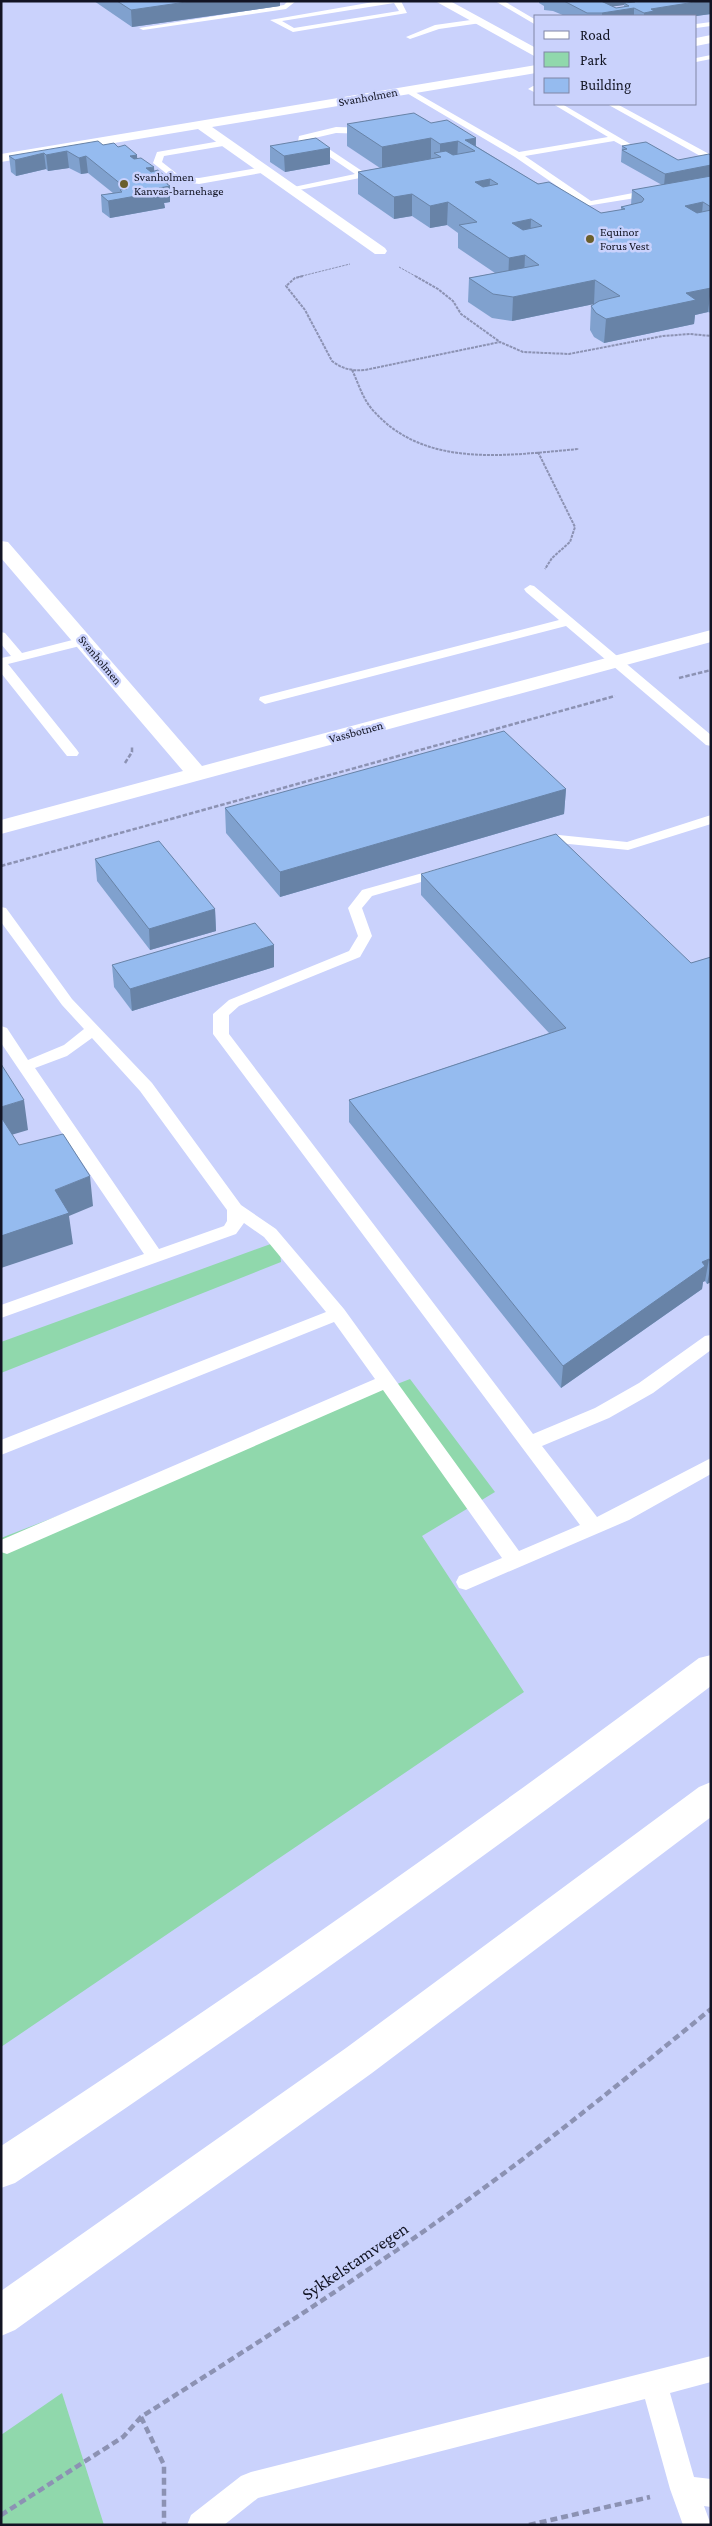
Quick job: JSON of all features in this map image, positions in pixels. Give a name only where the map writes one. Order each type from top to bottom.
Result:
[{"type":"main road","points":[[446,2],[534,52]]},
{"type":"main road","points":[[697,42],[711,39]]},
{"type":"main road","name":"Svanholmen","points":[[1,158],[534,69]]},
{"type":"main road","points":[[200,125],[380,251]]},
{"type":"main road","name":"Svanholmen","points":[[1,546],[198,775]]},
{"type":"main road","name":"Vassbotnen","points":[[1,827],[711,636]]},
{"type":"main road","points":[[1,2169],[198,2039],[395,1902],[711,1668]]},
{"type":"main road","points":[[1,2316],[259,2133],[588,1892],[711,1797]]},
{"type":"lane","points":[[143,28],[286,7],[293,1]]},
{"type":"lane","points":[[395,1],[403,13],[293,30],[274,20],[395,1]]},
{"type":"lane","points":[[498,1],[534,22]]},
{"type":"lane","points":[[410,36],[438,26],[478,21]]},
{"type":"lane","points":[[697,26],[711,24]]},
{"type":"lane","points":[[697,60],[711,57]]},
{"type":"lane","points":[[408,90],[518,155],[589,204],[666,190]]},
{"type":"lane","points":[[559,105],[635,149]]},
{"type":"lane","points":[[613,105],[711,159]]},
{"type":"lane","points":[[292,190],[362,176],[323,149],[302,147],[302,138],[336,130],[377,132]]},
{"type":"lane","points":[[518,155],[615,138]]},
{"type":"lane","points":[[226,143],[160,154],[157,163],[179,179],[199,181],[264,170]]},
{"type":"lane","points":[[530,589],[566,622],[711,742]]},
{"type":"lane","points":[[265,700],[566,622]]},
{"type":"lane","points":[[1,636],[19,657]]},
{"type":"lane","points":[[72,752],[1,663],[84,641]]},
{"type":"lane","points":[[521,850],[560,839],[628,846],[711,819]]},
{"type":"lane","points":[[463,866],[367,893],[355,908],[365,936],[355,954],[234,1003],[221,1014],[221,1034],[593,1527]]},
{"type":"lane","points":[[4,914],[46,976],[146,1087],[235,1209],[270,1233],[338,1314],[515,1561]]},
{"type":"lane","points":[[25,1066],[61,1055],[77,1046],[93,1029]]},
{"type":"lane","points":[[1,1031],[156,1257]]},
{"type":"lane","points":[[1,1312],[230,1230],[236,1222],[235,1209]]},
{"type":"lane","points":[[1,1448],[338,1314]]},
{"type":"lane","points":[[531,1443],[602,1413],[646,1388],[711,1341]]},
{"type":"lane","points":[[7,1546],[387,1381]]},
{"type":"lane","points":[[466,1582],[593,1527],[692,1478],[711,1466]]},
{"type":"lane","points":[[200,2525],[252,2486],[711,2369]]},
{"type":"lane","points":[[654,2383],[684,2489],[698,2525]]},
{"type":"lane","points":[[684,2489],[711,2493]]},
{"type":"path","points":[[500,342],[365,370],[352,370],[337,366],[332,361],[306,310],[286,286],[295,278],[365,259],[380,251],[396,266],[438,290],[453,301],[460,314],[500,342],[523,352],[569,354],[663,336],[690,334],[711,336]]},
{"type":"path","points":[[352,370],[370,407],[386,424],[422,446],[436,451],[474,456],[580,450]]},
{"type":"path","points":[[530,589],[552,558],[570,542],[575,527],[538,452]]},
{"type":"path","points":[[1,866],[711,670]]},
{"type":"path","name":"Sykkelstamvegen","points":[[1,2515],[123,2438],[140,2417],[380,2262],[522,2160],[628,2078],[711,2009]]},
{"type":"path","points":[[140,2417],[164,2465],[164,2525]]},
{"type":"path","points":[[529,2525],[684,2489]]},
{"type":"green space","points":[[279,1241],[281,1262],[1,1373],[1,1342]]},
{"type":"green space","points":[[410,1379],[495,1492],[422,1536],[524,1692],[1,2047],[1,1538]]},
{"type":"green space","points":[[62,2393],[104,2525],[1,2525],[1,2435]]},
{"type":"building","points":[[117,1],[193,1],[131,10]]},
{"type":"building","points":[[564,1],[601,1],[616,8],[629,6],[624,3],[634,1],[701,1],[651,9],[654,11],[644,13],[634,8],[602,13],[587,13]]},
{"type":"building","name":"Equinor Forus Vest","points":[[414,113],[431,123],[447,120],[476,138],[465,140],[538,184],[549,182],[601,213],[625,209],[621,207],[642,202],[644,199],[632,190],[711,176],[711,207],[703,202],[685,206],[697,213],[711,210],[711,288],[686,293],[696,300],[606,319],[596,313],[591,306],[599,301],[620,296],[595,280],[513,297],[493,294],[469,278],[539,265],[525,255],[509,258],[459,225],[477,222],[448,202],[430,206],[412,194],[394,197],[358,172],[441,157],[434,153],[446,151],[453,155],[475,151],[458,141],[440,144],[431,138],[382,147],[347,124]],"holes":[[[490,179],[498,184],[483,187],[475,182]],[[531,219],[542,226],[523,230],[512,223]]]},
{"type":"building","points":[[316,138],[330,148],[284,156],[270,146]]},
{"type":"building","points":[[98,141],[103,145],[114,143],[118,147],[125,145],[137,155],[130,156],[134,159],[141,158],[154,167],[146,168],[151,172],[158,170],[167,178],[160,179],[170,186],[159,188],[164,191],[108,201],[101,195],[122,192],[120,190],[127,189],[86,156],[79,158],[67,151],[46,155],[44,153],[15,160],[9,156]]},
{"type":"building","points":[[646,142],[678,160],[709,154],[711,155],[711,165],[665,174],[622,150],[627,149],[622,146]]},
{"type":"building","points":[[504,731],[566,789],[280,872],[225,808]]},
{"type":"building","points":[[556,834],[691,963],[711,957],[711,1262],[709,1259],[702,1262],[705,1266],[563,1366],[349,1100],[566,1028],[421,874]]},
{"type":"building","points":[[159,841],[215,909],[149,929],[95,859]]},
{"type":"building","points":[[255,923],[274,945],[130,989],[112,965]]},
{"type":"building","points":[[1,1064],[24,1100],[1,1107]]},
{"type":"building","points":[[1,1117],[19,1145],[63,1134],[90,1176],[55,1190],[69,1213],[1,1236]]},
{"type":"place","name":"Svanholmen Kanvas-barnehage","points":[[124,184]]},
{"type":"place","name":"Equinor Forus Vest","points":[[590,239]]}]
